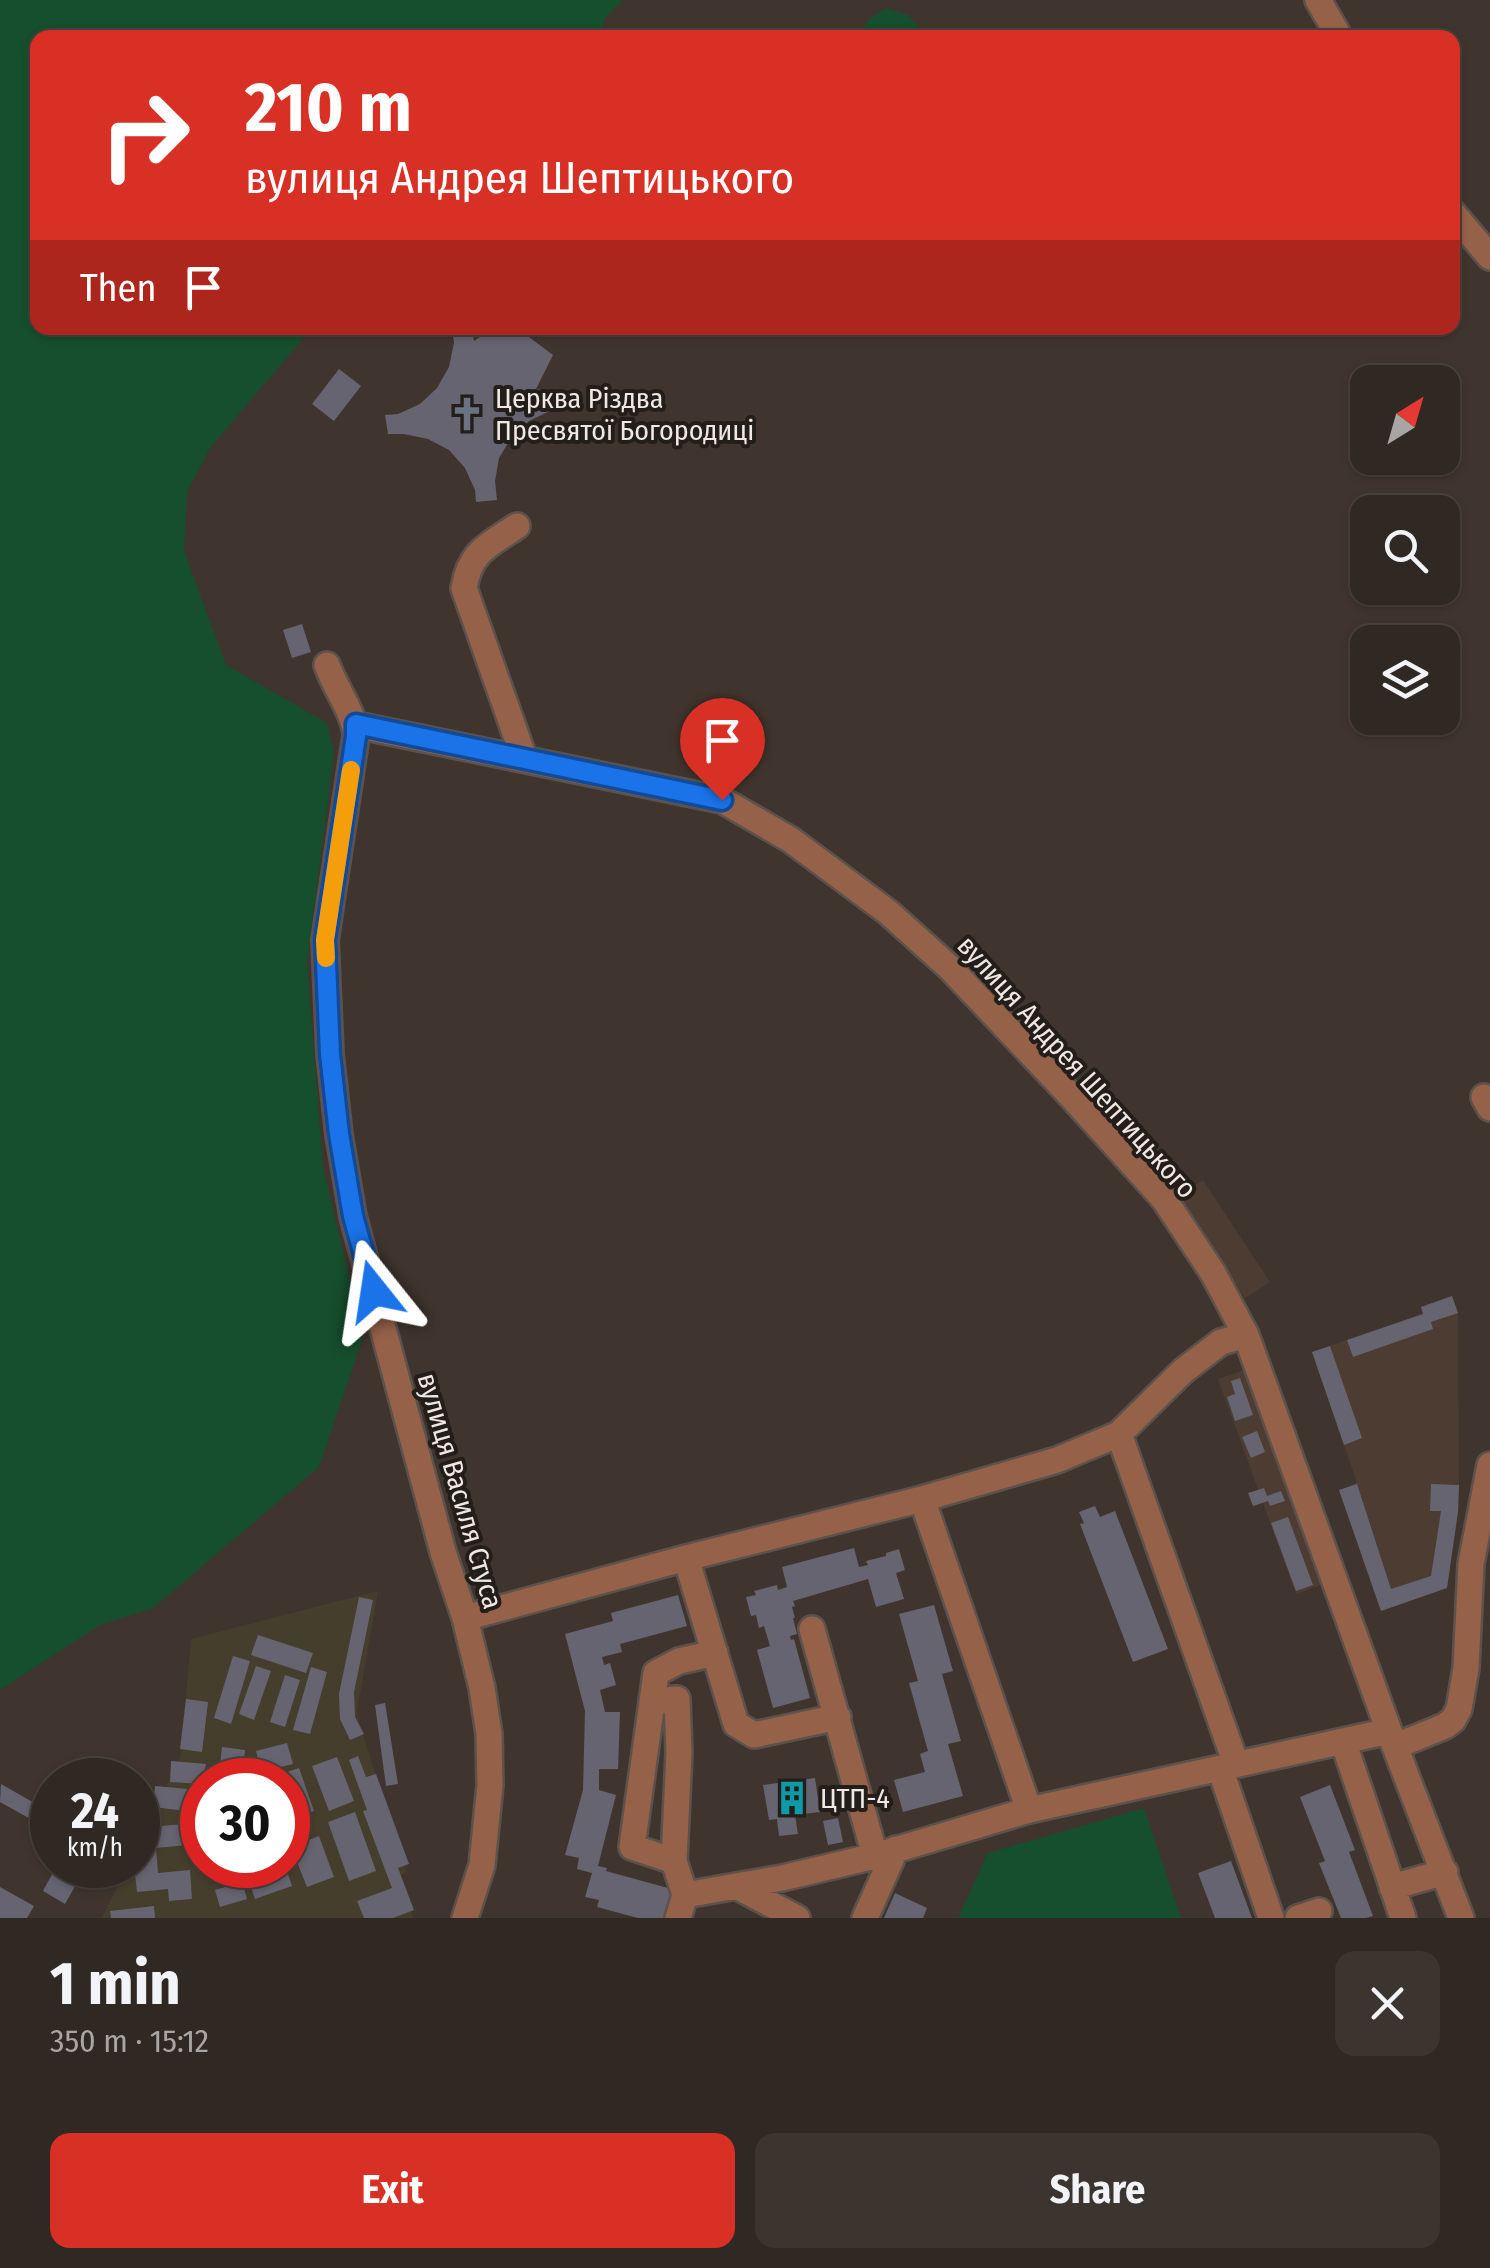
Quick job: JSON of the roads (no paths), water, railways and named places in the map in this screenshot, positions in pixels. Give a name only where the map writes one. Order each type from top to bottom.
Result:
[{"type":"street","points":[[1318,0],[1335,30]]},
{"type":"street","points":[[1460,221],[1490,257]]},
{"type":"street","points":[[517,526],[479,552],[467,569],[464,588],[524,758]]},
{"type":"street","points":[[327,665],[356,724]]},
{"type":"street","name":"вулиця Андрея Шептицького","points":[[356,724],[722,800],[791,840],[889,913],[950,968],[1069,1094],[1164,1199],[1213,1273],[1246,1335],[1461,1918]]},
{"type":"street","name":"вулиця Василя Стуса","points":[[356,724],[325,940],[330,1054],[353,1216],[482,1688],[489,1734],[490,1785],[475,1915]]},
{"type":"street","points":[[465,1618],[922,1499],[1056,1460],[1118,1434],[1208,1352],[1221,1342],[1246,1335]]},
{"type":"street","points":[[1118,1434],[1228,1766],[1271,1918]]},
{"type":"street","points":[[652,1701],[678,1699],[674,1861],[681,1907],[736,1886],[885,1852],[1029,1810],[1343,1741],[1392,1738],[1445,1726],[1458,1709],[1466,1668],[1471,1564],[1490,1465]]},
{"type":"street","points":[[922,1499],[1029,1810]]},
{"type":"street","points":[[686,1558],[736,1724],[754,1736],[838,1716]]},
{"type":"street","points":[[812,1629],[885,1852],[865,1918]]},
{"type":"street","points":[[674,1861],[632,1846],[656,1672],[678,1661],[715,1653]]},
{"type":"street","points":[[1343,1741],[1402,1918]]},
{"type":"street","points":[[1392,1887],[1445,1872]]},
{"type":"street","points":[[736,1886],[797,1918]]},
{"type":"place","name":"Церква Різдва Пресвятої Богородиці","points":[[467,414]]},
{"type":"place","name":"ЦТП-4","points":[[792,1798]]}]
